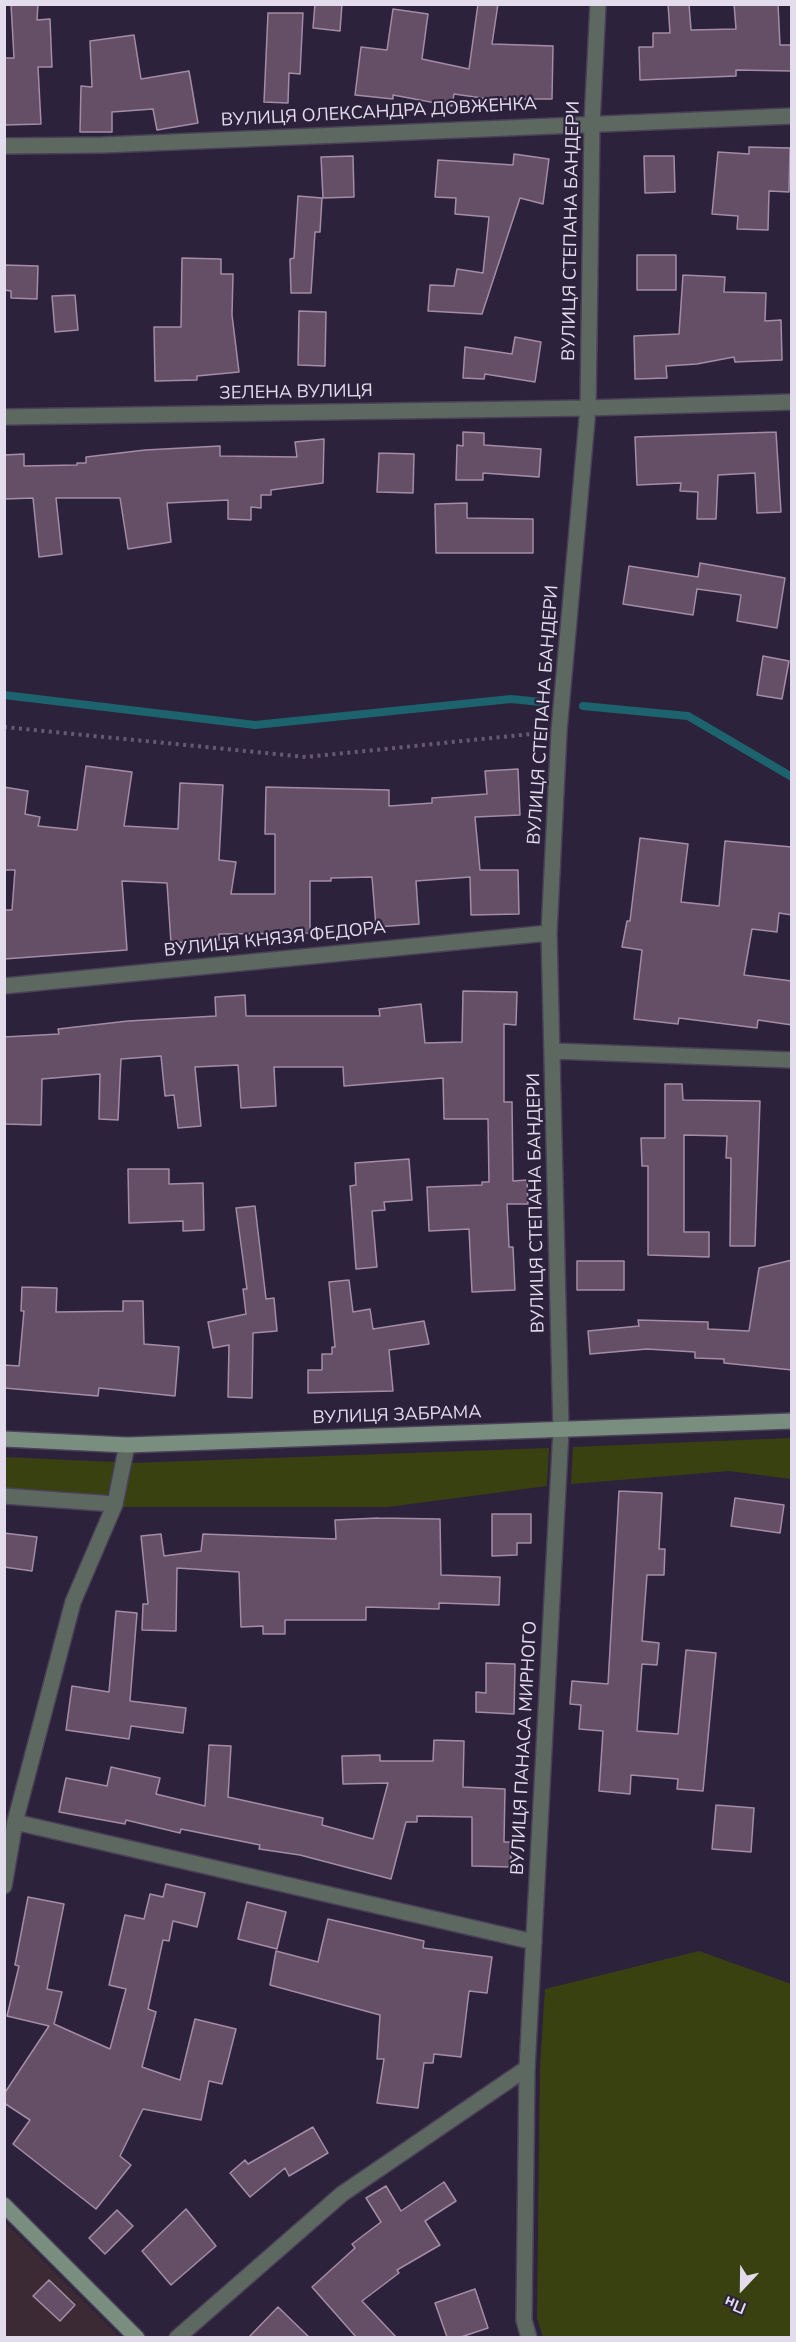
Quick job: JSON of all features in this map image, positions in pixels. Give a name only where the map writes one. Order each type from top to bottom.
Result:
[{"type":"main road","name":"ВУЛИЦЯ ЗАБРАМА","points":[[4,1439],[127,1445],[792,1420]]},
{"type":"main road","points":[[4,2205],[137,2337]]},
{"type":"street","name":"ВУЛИЦЯ СТЕПАНА БАНДЕРИ","points":[[561,1430],[549,933],[559,731],[588,408],[592,123],[598,4]]},
{"type":"street","name":"ВУЛИЦЯ ОЛЕКСАНДРА ДОВЖЕНКА","points":[[4,146],[104,145],[792,116]]},
{"type":"street","name":"ЗЕЛЕНА ВУЛИЦЯ","points":[[4,417],[588,408],[792,402]]},
{"type":"street","name":"ВУЛИЦЯ КНЯЗЯ ФЕДОРА","points":[[4,986],[549,933]]},
{"type":"street","points":[[553,1051],[792,1060]]},
{"type":"street","name":"ВУЛИЦЯ ПАНАСА МИРНОГО","points":[[529,2337],[524,2320],[527,2068],[561,1430]]},
{"type":"street","points":[[4,1886],[15,1822],[73,1602],[115,1504],[127,1445]]},
{"type":"street","points":[[4,1496],[115,1504]]},
{"type":"street","points":[[15,1822],[534,1942]]},
{"type":"street","points":[[177,2337],[342,2194],[527,2068]]},
{"type":"path","points":[[4,727],[306,757],[559,731]]},
{"type":"shaded area","points":[[5,2222],[120,2337],[5,2337]]},
{"type":"green space","points":[[791,1438],[791,1479],[729,1471],[571,1484],[573,1447]]},
{"type":"green space","points":[[549,1448],[547,1486],[388,1507],[123,1507],[132,1463]]},
{"type":"green space","points":[[4,1457],[115,1462],[107,1496],[5,1488]]},
{"type":"green space","points":[[699,1951],[791,1984],[791,2337],[543,2337],[537,2318],[540,2066],[545,1989]]},
{"type":"building","points":[[11,4],[38,4],[37,20],[50,19],[52,67],[38,67],[41,124],[4,125],[4,58],[14,58]]},
{"type":"building","points":[[315,4],[342,4],[340,31],[313,28]]},
{"type":"building","points":[[478,4],[498,4],[492,44],[553,46],[552,99],[489,99],[454,94],[452,106],[393,95],[393,99],[355,95],[361,47],[387,50],[393,9],[428,14],[422,59],[469,69]]},
{"type":"building","points":[[668,4],[689,4],[691,30],[736,29],[734,4],[778,4],[780,45],[792,45],[792,71],[736,70],[736,76],[640,80],[639,47],[653,47],[653,33],[670,33]]},
{"type":"building","points":[[268,13],[303,13],[300,74],[289,73],[288,103],[264,102]]},
{"type":"building","points":[[134,35],[141,79],[189,71],[198,123],[157,130],[153,109],[112,112],[112,132],[80,132],[81,86],[92,87],[90,41]]},
{"type":"building","points":[[749,147],[790,148],[789,192],[769,191],[768,230],[737,229],[738,216],[712,214],[718,152],[749,154]]},
{"type":"building","points":[[514,154],[549,159],[543,204],[520,198],[482,314],[428,311],[430,285],[454,286],[457,269],[483,273],[489,217],[455,214],[456,198],[435,197],[438,160],[513,165]]},
{"type":"building","points":[[353,156],[354,197],[323,198],[321,157]]},
{"type":"building","points":[[644,156],[674,156],[675,192],[645,193]]},
{"type":"building","points":[[298,196],[322,198],[320,232],[315,232],[311,293],[291,293],[290,259],[294,258]]},
{"type":"building","points":[[637,255],[676,255],[676,290],[637,290]]},
{"type":"building","points":[[182,258],[221,259],[221,274],[233,274],[232,315],[239,372],[197,376],[197,380],[155,381],[154,327],[181,327]]},
{"type":"building","points":[[4,265],[38,266],[37,299],[11,298],[11,291],[4,290]]},
{"type":"building","points":[[683,275],[725,277],[724,292],[766,293],[765,321],[781,320],[782,360],[735,362],[734,357],[697,364],[666,366],[667,378],[635,379],[634,336],[679,334]]},
{"type":"building","points":[[75,295],[78,330],[55,332],[52,296]]},
{"type":"building","points":[[299,311],[326,312],[325,366],[298,365]]},
{"type":"building","points":[[515,337],[541,342],[535,382],[485,374],[484,379],[463,378],[465,347],[512,354]]},
{"type":"building","points":[[463,432],[484,433],[484,445],[541,449],[539,477],[483,473],[483,480],[456,480],[457,445],[463,446]]},
{"type":"building","points":[[776,432],[781,512],[757,513],[755,473],[718,475],[716,519],[697,519],[698,492],[680,491],[681,483],[637,485],[635,437]]},
{"type":"building","points":[[324,439],[323,483],[271,490],[271,495],[261,495],[261,508],[251,507],[251,520],[228,519],[228,500],[167,503],[171,542],[128,549],[120,498],[56,498],[62,554],[39,557],[33,498],[4,499],[4,455],[24,454],[24,466],[77,465],[77,463],[86,463],[86,457],[145,450],[220,446],[220,456],[297,457],[295,442]]},
{"type":"building","points":[[379,453],[414,454],[413,493],[377,492]]},
{"type":"building","points":[[467,503],[467,518],[533,519],[533,553],[436,553],[435,504]]},
{"type":"building","points":[[700,563],[785,578],[777,628],[737,621],[741,595],[697,589],[693,615],[623,604],[629,566],[698,577]]},
{"type":"building","points":[[763,656],[789,661],[782,699],[757,695]]},
{"type":"building","points":[[86,766],[132,772],[124,826],[178,829],[180,783],[223,785],[219,860],[236,862],[231,894],[275,894],[275,834],[265,834],[266,787],[389,790],[389,806],[432,803],[432,798],[487,794],[485,771],[518,769],[520,815],[475,817],[480,870],[518,870],[519,914],[471,915],[470,877],[416,881],[419,924],[376,927],[372,877],[331,878],[331,881],[310,881],[310,933],[219,934],[219,940],[171,943],[167,883],[122,881],[127,950],[4,959],[4,910],[12,910],[15,870],[4,870],[4,787],[28,791],[25,814],[40,817],[38,826],[77,830]]},
{"type":"building","points":[[640,838],[688,844],[681,902],[719,906],[725,841],[792,847],[792,915],[779,913],[777,932],[752,929],[744,975],[792,981],[792,1025],[758,1020],[757,1028],[679,1018],[678,1024],[634,1019],[642,950],[622,947],[627,921],[630,921]]},
{"type":"building","points":[[463,991],[517,992],[516,1025],[504,1024],[504,1102],[512,1102],[513,1181],[527,1180],[528,1204],[507,1204],[509,1247],[513,1247],[515,1290],[472,1292],[469,1229],[429,1231],[427,1187],[482,1185],[482,1182],[489,1182],[488,1119],[444,1119],[443,1078],[344,1086],[343,1067],[274,1067],[276,1106],[241,1108],[238,1065],[195,1067],[201,1126],[178,1128],[174,1095],[165,1096],[161,1056],[121,1059],[118,1120],[99,1119],[100,1074],[42,1079],[41,1125],[4,1124],[4,1037],[59,1034],[58,1029],[128,1021],[216,1016],[215,997],[245,995],[246,1016],[380,1016],[379,1009],[421,1004],[425,1043],[462,1042]]},
{"type":"building","points":[[665,1084],[682,1084],[683,1100],[760,1101],[755,1246],[730,1246],[731,1158],[726,1158],[727,1136],[684,1135],[684,1232],[709,1232],[709,1257],[648,1255],[648,1166],[642,1166],[641,1138],[665,1138]]},
{"type":"building","points":[[409,1159],[412,1200],[384,1202],[385,1210],[372,1211],[377,1267],[356,1269],[350,1186],[356,1185],[355,1163]]},
{"type":"building","points":[[128,1169],[169,1169],[169,1184],[203,1183],[204,1230],[183,1231],[183,1221],[129,1223]]},
{"type":"building","points":[[255,1206],[266,1299],[274,1298],[277,1331],[253,1333],[252,1398],[228,1397],[229,1345],[213,1348],[208,1322],[246,1314],[243,1289],[247,1289],[236,1208]]},
{"type":"building","points":[[792,1260],[792,1370],[724,1363],[724,1359],[695,1358],[695,1352],[647,1349],[590,1354],[588,1331],[639,1326],[638,1320],[708,1322],[708,1329],[749,1331],[759,1268]]},
{"type":"building","points":[[577,1261],[624,1261],[624,1290],[577,1290]]},
{"type":"building","points":[[349,1280],[353,1312],[370,1309],[373,1329],[424,1321],[429,1344],[389,1350],[393,1391],[308,1393],[308,1370],[322,1370],[322,1354],[332,1354],[332,1347],[335,1347],[329,1282]]},
{"type":"building","points":[[22,1287],[57,1288],[56,1312],[123,1311],[123,1301],[143,1301],[144,1344],[179,1347],[175,1396],[99,1388],[98,1396],[4,1388],[4,1365],[19,1366],[24,1311],[21,1311]]},
{"type":"building","points":[[619,1491],[662,1493],[659,1549],[665,1549],[664,1575],[647,1575],[642,1641],[659,1643],[657,1665],[642,1664],[637,1731],[678,1734],[686,1650],[716,1653],[703,1791],[677,1789],[678,1779],[631,1775],[630,1794],[599,1791],[603,1731],[579,1729],[581,1705],[570,1704],[572,1681],[608,1684]]},
{"type":"building","points":[[735,1498],[784,1505],[780,1533],[731,1526]]},
{"type":"building","points":[[492,1514],[531,1514],[531,1543],[517,1543],[517,1555],[492,1556]]},
{"type":"building","points":[[440,1519],[441,1575],[500,1577],[499,1605],[439,1603],[439,1609],[366,1607],[366,1620],[285,1620],[285,1634],[263,1634],[263,1626],[241,1627],[239,1572],[177,1568],[176,1631],[142,1630],[143,1604],[148,1604],[141,1536],[161,1534],[164,1556],[201,1551],[203,1534],[336,1539],[335,1520]]},
{"type":"building","points":[[4,1533],[37,1537],[32,1571],[4,1567]]},
{"type":"building","points":[[116,1611],[137,1613],[130,1701],[186,1708],[183,1733],[131,1726],[129,1739],[66,1730],[72,1686],[109,1692]]},
{"type":"building","points":[[486,1663],[515,1664],[514,1714],[476,1712],[476,1692],[486,1693]]},
{"type":"building","points":[[434,1740],[464,1741],[463,1787],[505,1789],[504,1842],[511,1842],[511,1867],[472,1866],[472,1817],[417,1816],[417,1822],[406,1822],[391,1879],[300,1855],[259,1849],[260,1845],[181,1829],[180,1833],[126,1820],[125,1824],[59,1812],[66,1778],[107,1786],[111,1767],[160,1778],[156,1794],[205,1806],[209,1745],[231,1746],[228,1797],[323,1818],[322,1825],[373,1839],[388,1783],[343,1784],[342,1756],[380,1755],[380,1761],[433,1761]]},
{"type":"building","points":[[716,1805],[754,1808],[751,1852],[712,1849]]},
{"type":"building","points":[[166,1884],[205,1893],[197,1927],[173,1921],[169,1941],[163,1940],[148,2009],[156,2012],[142,2067],[180,2080],[195,2019],[236,2029],[222,2084],[209,2081],[201,2120],[143,2109],[120,2156],[131,2165],[96,2209],[13,2144],[30,2120],[4,2103],[4,2094],[49,2026],[7,2016],[19,1966],[15,1965],[28,1897],[64,1904],[47,1989],[62,1992],[54,2024],[110,2049],[126,1989],[109,1985],[125,1915],[144,1919],[150,1894],[163,1897]]},
{"type":"building","points":[[247,1902],[286,1912],[277,1949],[238,1939]]},
{"type":"building","points":[[328,1919],[424,1941],[423,1948],[492,1957],[487,1993],[469,1991],[461,2057],[434,2054],[433,2063],[424,2063],[418,2108],[377,2103],[384,2059],[377,2059],[380,2015],[270,1985],[276,1951],[318,1962]]},
{"type":"building","points":[[313,2127],[328,2153],[289,2176],[285,2168],[250,2197],[230,2173],[245,2160],[248,2164]]},
{"type":"building","points":[[444,2182],[456,2201],[425,2221],[440,2245],[397,2270],[399,2273],[362,2301],[396,2337],[356,2337],[312,2287],[355,2248],[352,2244],[381,2222],[366,2198],[386,2186],[401,2211]]},
{"type":"building","points":[[186,2209],[216,2246],[171,2285],[142,2251]]},
{"type":"building","points":[[117,2210],[133,2226],[105,2254],[89,2238]]},
{"type":"building","points":[[49,2280],[75,2305],[60,2321],[33,2296]]},
{"type":"building","points":[[475,2289],[488,2328],[461,2337],[447,2337],[435,2303]]},
{"type":"building","points":[[278,2307],[309,2337],[249,2337]]},
{"type":"waterway","points":[[4,695],[255,725],[511,699],[541,702]]},
{"type":"waterway","points":[[583,706],[688,716],[792,777]]}]
